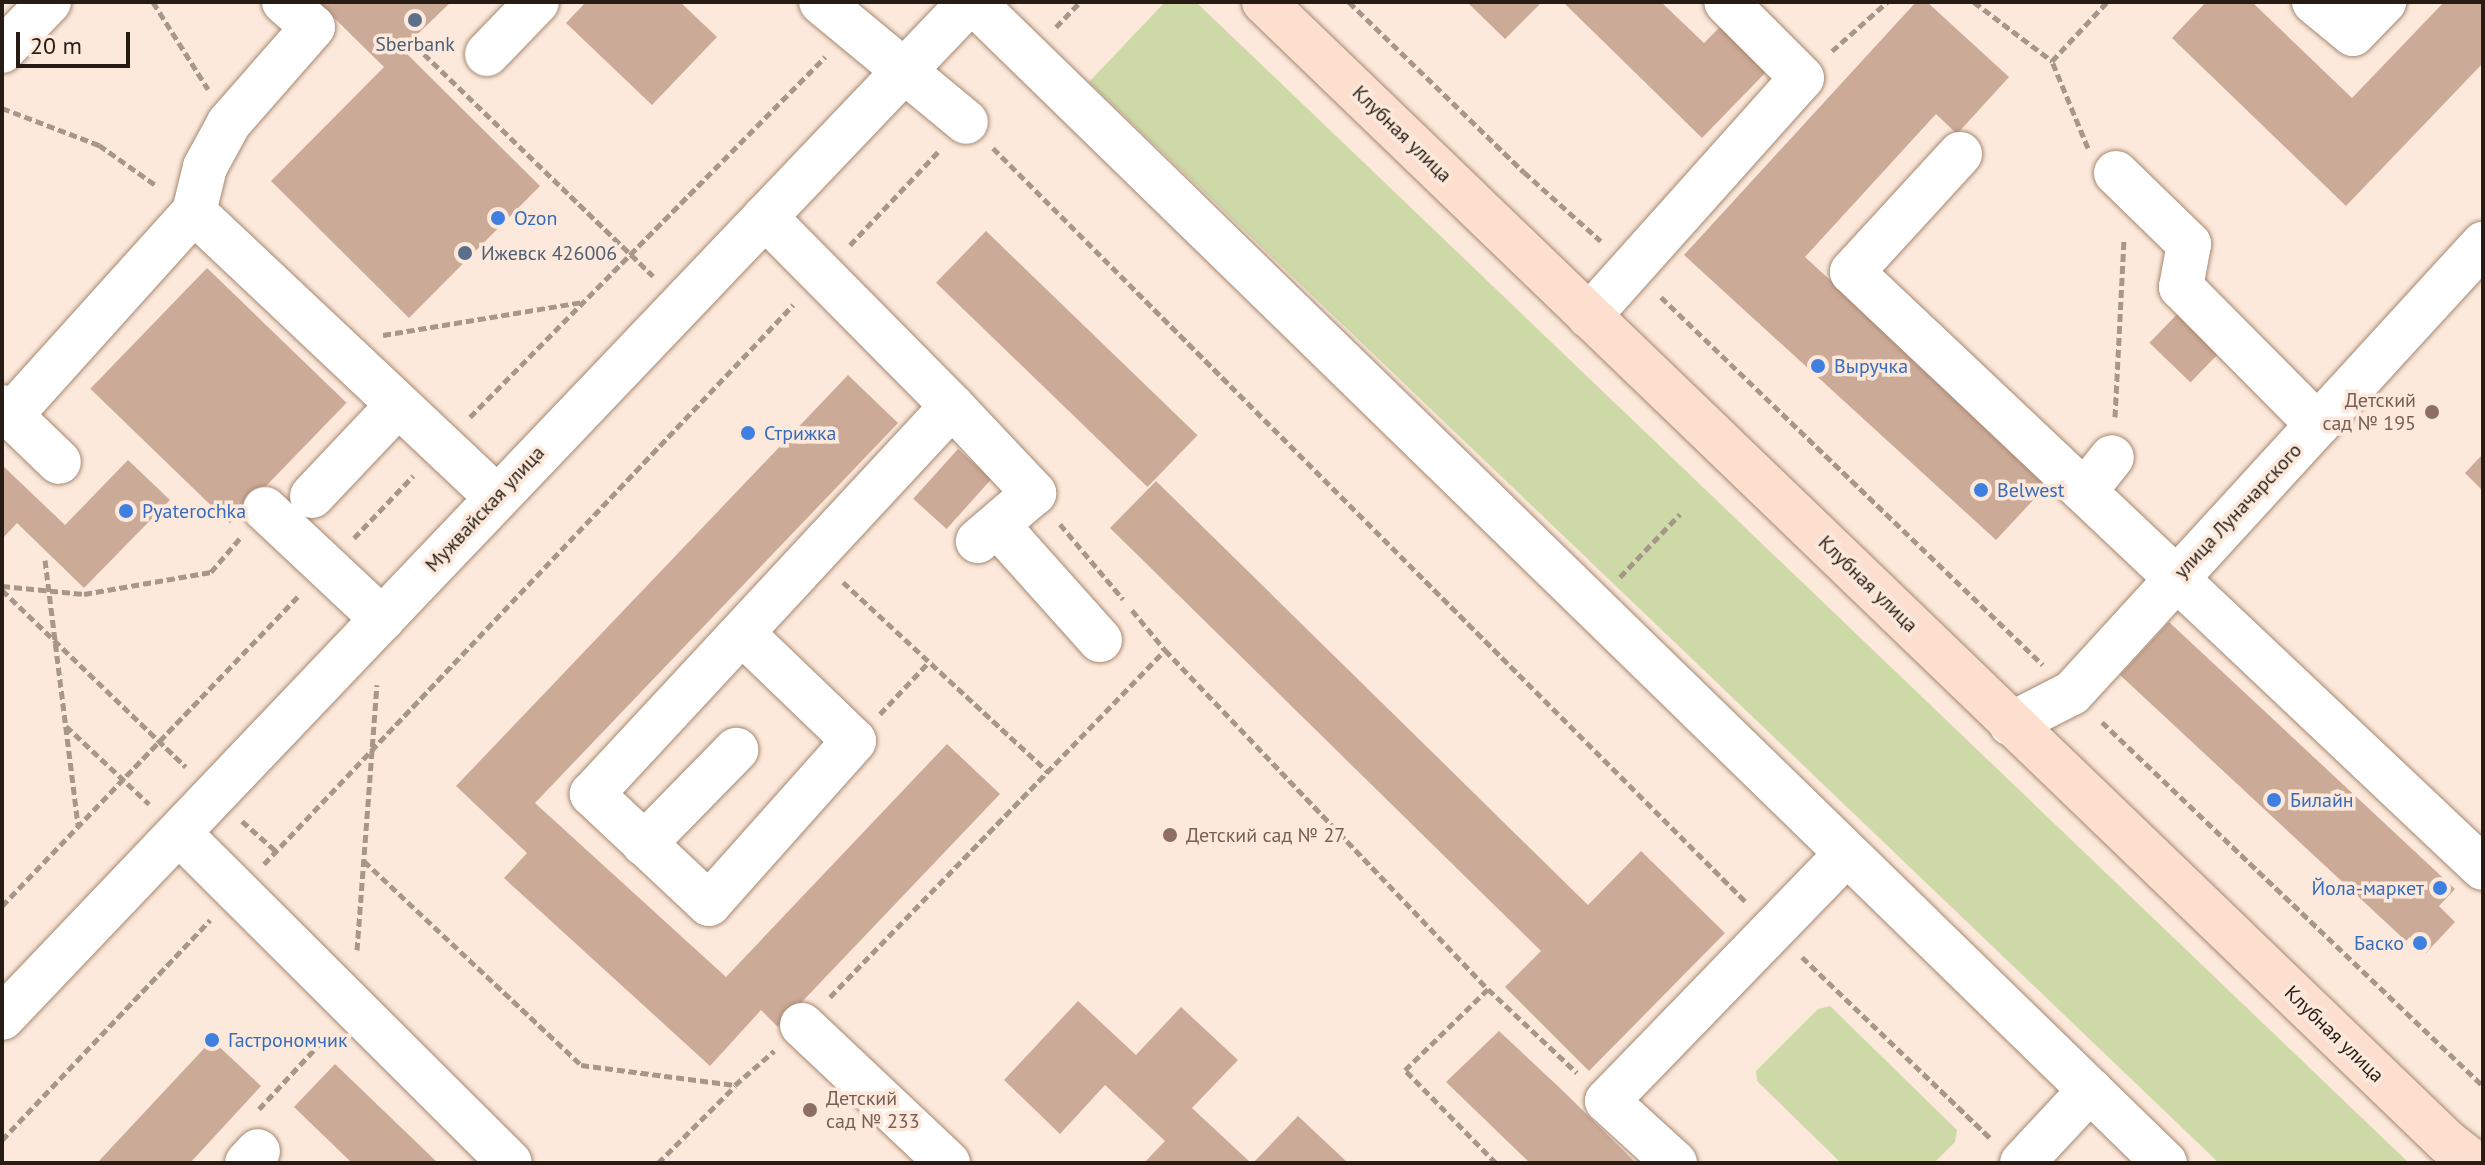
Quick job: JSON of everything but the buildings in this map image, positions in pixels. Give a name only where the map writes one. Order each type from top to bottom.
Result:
[{"type":"main road","name":"Клубная улица","points":[[1264,2],[2435,1131],[2474,1163]]},
{"type":"street","points":[[2,51],[49,2]]},
{"type":"street","points":[[59,462],[6,412],[194,212],[205,167],[229,123],[313,27],[284,2]]},
{"type":"street","points":[[487,54],[537,2]]},
{"type":"street","points":[[821,2],[966,122]]},
{"type":"street","points":[[972,2],[1845,855],[2165,1163]]},
{"type":"street","name":"Мужвайская улица","points":[[2,1018],[496,497],[972,2]]},
{"type":"street","points":[[1589,316],[1802,78],[1726,2]]},
{"type":"street","points":[[2314,2],[2353,34],[2384,2]]},
{"type":"street","points":[[1960,154],[1852,272],[2483,868]]},
{"type":"street","points":[[2116,173],[2189,244],[2181,287],[2318,425]]},
{"type":"street","points":[[194,212],[496,497]]},
{"type":"street","points":[[765,217],[1034,493],[988,534],[1100,640]]},
{"type":"street","name":"улица Луначарского","points":[[2011,724],[2072,693],[2483,244]]},
{"type":"street","points":[[312,496],[398,405]]},
{"type":"street","points":[[743,634],[854,741],[709,904],[592,794],[952,406]]},
{"type":"street","points":[[2085,491],[2112,457]]},
{"type":"street","points":[[265,509],[382,619]]},
{"type":"street","points":[[644,844],[736,750]]},
{"type":"street","points":[[179,833],[352,1009],[510,1163]]},
{"type":"street","points":[[1675,1163],[1607,1101],[1845,855]]},
{"type":"street","points":[[802,1025],[948,1163]]},
{"type":"street","points":[[2008,1152],[2090,1090]]},
{"type":"path","points":[[153,2],[229,123]]},
{"type":"path","points":[[1028,56],[1080,2]]},
{"type":"path","points":[[1349,2],[1524,172],[1631,268],[2483,1086]]},
{"type":"path","points":[[1802,78],[1887,2]]},
{"type":"path","points":[[1974,2],[2052,61]]},
{"type":"path","points":[[424,54],[682,304]]},
{"type":"path","points":[[2,108],[99,145],[194,212]]},
{"type":"path","points":[[2,1140],[966,122],[1773,929],[2008,1152]]},
{"type":"path","points":[[332,344],[584,302]]},
{"type":"path","points":[[1034,493],[1165,650],[1488,989],[1607,1101]]},
{"type":"path","points":[[2,588],[84,594],[211,572],[265,509]]},
{"type":"path","points":[[1592,606],[1680,514]]},
{"type":"path","points":[[812,554],[1048,772]]},
{"type":"path","points":[[45,560],[78,826]]},
{"type":"path","points":[[2,588],[276,851]]},
{"type":"path","points":[[252,1157],[244,1125],[352,1009],[382,619]]},
{"type":"path","points":[[658,1163],[735,1085],[802,1025],[1165,650]]},
{"type":"path","points":[[854,741],[929,662]]},
{"type":"path","points":[[65,725],[179,833]]},
{"type":"path","points":[[364,861],[581,1065],[735,1085]]},
{"type":"path","points":[[1488,989],[1405,1070],[1496,1163]]},
{"type":"green space","points":[[1165,2],[1196,2],[2409,1163],[2219,1163],[1089,82]]},
{"type":"green space","points":[[1830,1006],[1957,1130],[1955,1142],[1934,1163],[1841,1163],[1757,1081],[1756,1071],[1818,1009]]},
{"type":"place","name":"Sberbank","points":[[415,20]]},
{"type":"place","name":"Ozon","points":[[498,218]]},
{"type":"place","name":"Ижевск 426006","points":[[465,253]]},
{"type":"place","name":"Выручка","points":[[1818,366]]},
{"type":"place","name":"Детский сад № 195","points":[[2432,412]]},
{"type":"place","name":"Стрижка","points":[[748,433]]},
{"type":"place","name":"Belwest","points":[[1981,490]]},
{"type":"place","name":"Pyaterochka","points":[[126,511]]},
{"type":"place","name":"Билайн","points":[[2274,800]]},
{"type":"place","name":"Детский сад № 27","points":[[1170,835]]},
{"type":"place","name":"Йола-маркет","points":[[2440,888]]},
{"type":"place","name":"Баско","points":[[2420,943]]},
{"type":"place","name":"Гастрономчик","points":[[212,1040]]},
{"type":"place","name":"Детский сад № 233","points":[[810,1110]]}]
